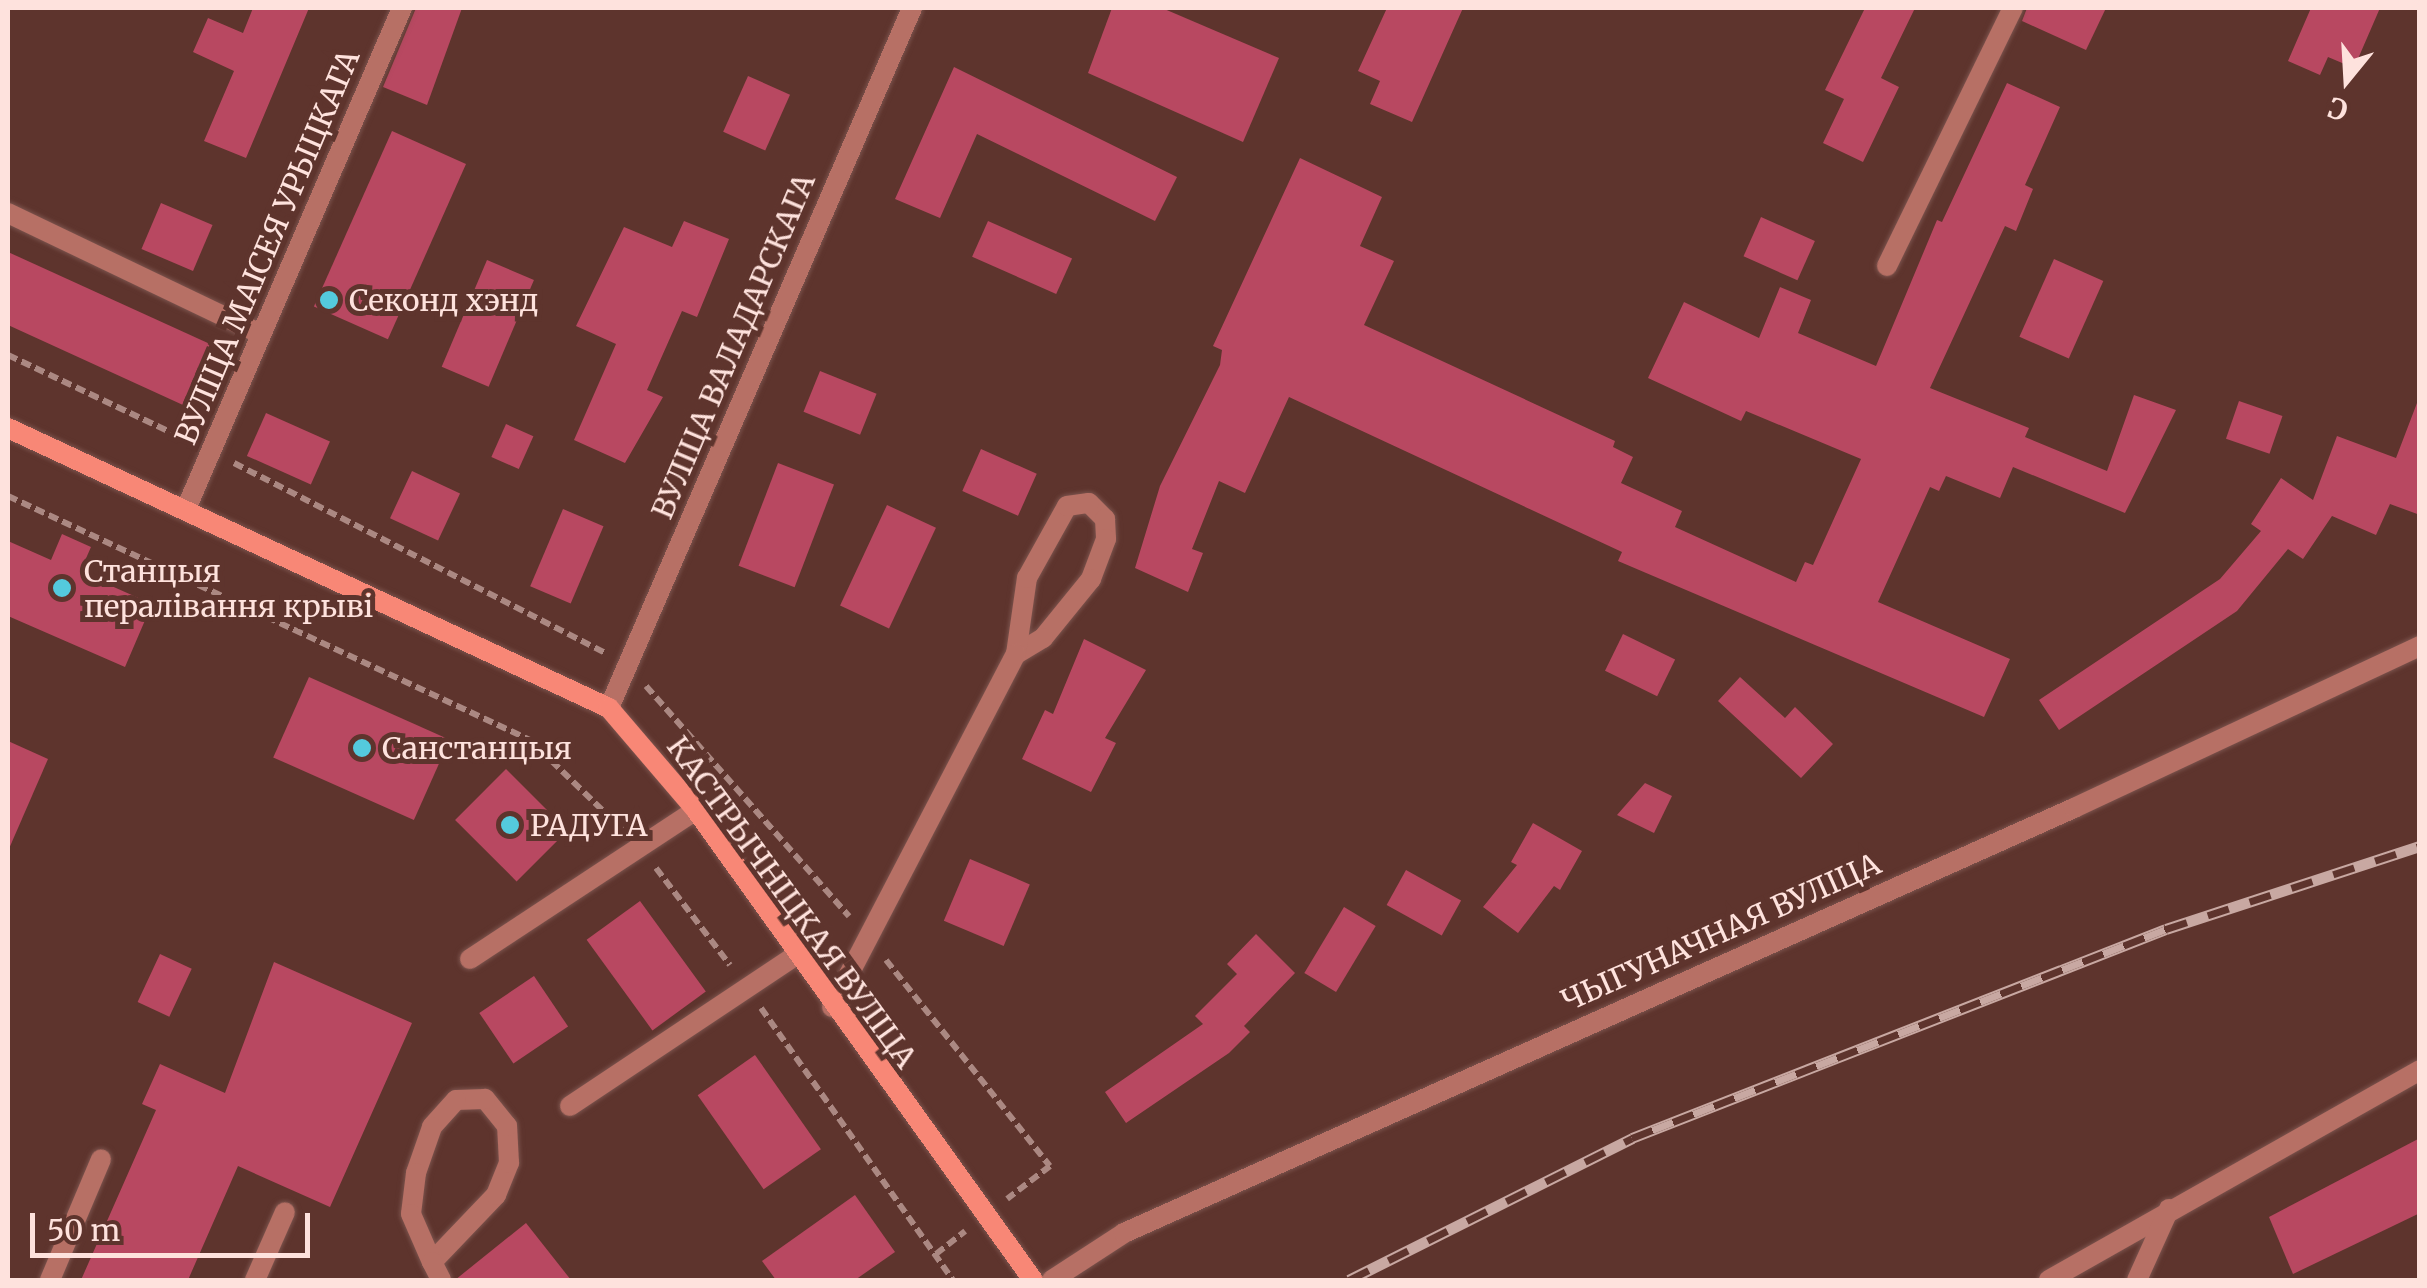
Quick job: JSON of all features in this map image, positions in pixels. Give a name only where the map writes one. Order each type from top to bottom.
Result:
[{"type":"main road","name":"КАСТРЫЧНІЦКАЯ ВУЛІЦА","points":[[8,428],[609,708],[696,810],[832,1007],[1034,1280]]},
{"type":"street","name":"ВУЛІЦА МАІСЕЯ УРЫЦКАГА","points":[[186,509],[402,8]]},
{"type":"street","name":"ВУЛІЦА ВАЛАДАРСКАГА","points":[[609,708],[912,8]]},
{"type":"street","points":[[1887,266],[2013,8]]},
{"type":"street","points":[[8,213],[261,334]]},
{"type":"street","points":[[832,1007],[1016,654],[1027,578],[1068,506],[1090,503],[1105,519],[1091,579],[1043,638],[1016,654]]},
{"type":"street","name":"ЧЫГУНАЧНАЯ ВУЛІЦА","points":[[1052,1280],[1124,1233],[2074,808],[2420,646]]},
{"type":"street","points":[[470,959],[696,810]]},
{"type":"street","points":[[570,1106],[750,990],[796,954]]},
{"type":"street","points":[[2049,1280],[2420,1070]]},
{"type":"street","points":[[484,1099],[507,1126],[509,1163],[496,1195],[436,1271],[411,1214],[416,1173],[432,1126],[456,1100],[484,1099]]},
{"type":"street","points":[[50,1280],[101,1158]]},
{"type":"street","points":[[2137,1280],[2170,1210]]},
{"type":"street","points":[[255,1280],[285,1212]]},
{"type":"path","points":[[8,496],[530,740],[639,845],[750,990],[953,1280]]},
{"type":"building","points":[[253,8],[309,8],[246,158],[204,141],[234,71],[193,52],[208,18],[243,33]]},
{"type":"building","points":[[416,8],[462,8],[427,105],[383,87]]},
{"type":"building","points":[[1112,8],[1162,8],[1279,58],[1243,142],[1088,73]]},
{"type":"building","points":[[1387,8],[1463,8],[1412,122],[1370,104],[1380,81],[1358,71]]},
{"type":"building","points":[[1865,8],[1915,8],[1881,78],[1899,87],[1863,162],[1823,143],[1844,99],[1825,90]]},
{"type":"building","points":[[2027,8],[2106,8],[2086,50],[2022,21]]},
{"type":"building","points":[[2311,8],[2380,8],[2354,68],[2328,57],[2320,75],[2288,61]]},
{"type":"building","points":[[954,67],[1177,177],[1155,221],[977,134],[940,218],[895,199]]},
{"type":"building","points":[[748,76],[790,95],[765,150],[723,132]]},
{"type":"building","points":[[2007,83],[2060,107],[2025,185],[2033,189],[2016,231],[2005,226],[1930,388],[2029,428],[2025,437],[2107,471],[2134,395],[2176,410],[2125,513],[2013,467],[2000,498],[1946,476],[1939,491],[1930,487],[1878,602],[2010,659],[1984,717],[1618,561],[1622,552],[1289,397],[1245,493],[1219,481],[1192,549],[1203,553],[1188,592],[1135,568],[1160,486],[1220,365],[1222,350],[1213,346],[1300,158],[1382,197],[1360,246],[1394,261],[1364,325],[1615,441],[1613,447],[1633,457],[1621,483],[1682,511],[1675,527],[1796,582],[1805,562],[1813,565],[1861,459],[1746,411],[1741,421],[1648,378],[1684,302],[1759,338],[1780,287],[1811,300],[1798,333],[1876,366],[1937,220],[1942,222]]},
{"type":"building","points":[[392,131],[466,164],[388,339],[314,306]]},
{"type":"building","points":[[161,203],[213,225],[193,271],[141,249]]},
{"type":"building","points":[[1761,217],[1815,241],[1797,280],[1744,256]]},
{"type":"building","points":[[684,221],[729,239],[697,317],[682,311],[647,390],[663,397],[625,463],[574,440],[616,344],[576,326],[624,227],[672,247]]},
{"type":"building","points":[[988,221],[1072,258],[1056,294],[972,257]]},
{"type":"building","points":[[8,252],[210,344],[183,405],[8,325]]},
{"type":"building","points":[[2054,259],[2103,281],[2069,359],[2019,337]]},
{"type":"building","points":[[487,260],[534,280],[489,387],[442,367]]},
{"type":"building","points":[[820,371],[877,394],[860,435],[804,412]]},
{"type":"building","points":[[2239,401],[2282,416],[2269,454],[2226,439]]},
{"type":"building","points":[[2417,403],[2420,515],[2390,504],[2376,535],[2332,516],[2303,559],[2288,549],[2237,611],[2059,730],[2039,700],[2220,579],[2261,531],[2251,524],[2281,478],[2313,500],[2337,436],[2396,458]]},
{"type":"building","points":[[266,413],[330,441],[311,484],[247,456]]},
{"type":"building","points":[[506,424],[533,436],[519,469],[491,457]]},
{"type":"building","points":[[981,449],[1037,474],[1018,516],[962,491]]},
{"type":"building","points":[[778,463],[834,485],[795,587],[739,566]]},
{"type":"building","points":[[412,471],[460,493],[438,541],[390,518]]},
{"type":"building","points":[[887,505],[936,528],[889,628],[840,606]]},
{"type":"building","points":[[563,509],[604,526],[571,604],[530,586]]},
{"type":"building","name":"Станцыя пералівання крыві","points":[[62,534],[91,547],[80,572],[152,604],[125,667],[8,616],[8,541],[51,560]]},
{"type":"building","points":[[1623,634],[1675,659],[1657,696],[1605,671]]},
{"type":"building","points":[[1084,639],[1146,670],[1105,738],[1116,743],[1091,792],[1022,759],[1045,710],[1053,714]]},
{"type":"building","name":"Санстанцыя","points":[[309,677],[450,740],[414,820],[273,757]]},
{"type":"building","points":[[1740,677],[1785,718],[1795,707],[1833,744],[1801,778],[1718,701]]},
{"type":"building","points":[[8,741],[48,759],[8,851]]},
{"type":"building","name":"РАДУГА","points":[[506,769],[568,831],[517,881],[455,820]]},
{"type":"building","points":[[1645,783],[1672,796],[1654,833],[1617,815]]},
{"type":"building","points":[[1533,823],[1582,851],[1560,890],[1554,886],[1518,933],[1483,907],[1517,865],[1511,862]]},
{"type":"building","points":[[970,859],[1030,884],[1004,946],[944,921]]},
{"type":"building","points":[[1406,870],[1461,901],[1442,936],[1387,905]]},
{"type":"building","points":[[640,901],[706,992],[652,1030],[587,940]]},
{"type":"building","points":[[1344,907],[1376,926],[1336,992],[1304,973]]},
{"type":"building","points":[[1256,934],[1295,973],[1244,1026],[1250,1032],[1229,1053],[1126,1123],[1105,1092],[1203,1024],[1195,1016],[1237,974],[1227,964]]},
{"type":"building","points":[[160,954],[192,969],[169,1017],[138,1002]]},
{"type":"building","points":[[274,962],[412,1023],[330,1207],[238,1166],[188,1280],[81,1280],[156,1110],[142,1104],[160,1064],[225,1093]]},
{"type":"building","points":[[534,976],[568,1027],[513,1063],[479,1013]]},
{"type":"building","points":[[755,1055],[821,1149],[764,1189],[698,1095]]},
{"type":"building","points":[[2420,1138],[2420,1213],[2293,1274],[2269,1217]]},
{"type":"building","points":[[855,1195],[895,1252],[855,1280],[776,1280],[762,1261]]},
{"type":"building","points":[[526,1223],[571,1280],[455,1280]]},
{"type":"railway","points":[[1349,1280],[1632,1138],[2166,929],[2420,846]]},
{"type":"place","name":"Секонд хэнд","points":[[329,300]]},
{"type":"place","name":"Станцыя пералівання крыві","points":[[62,588]]},
{"type":"place","name":"Санстанцыя","points":[[362,748]]},
{"type":"place","name":"РАДУГА","points":[[510,825]]}]
